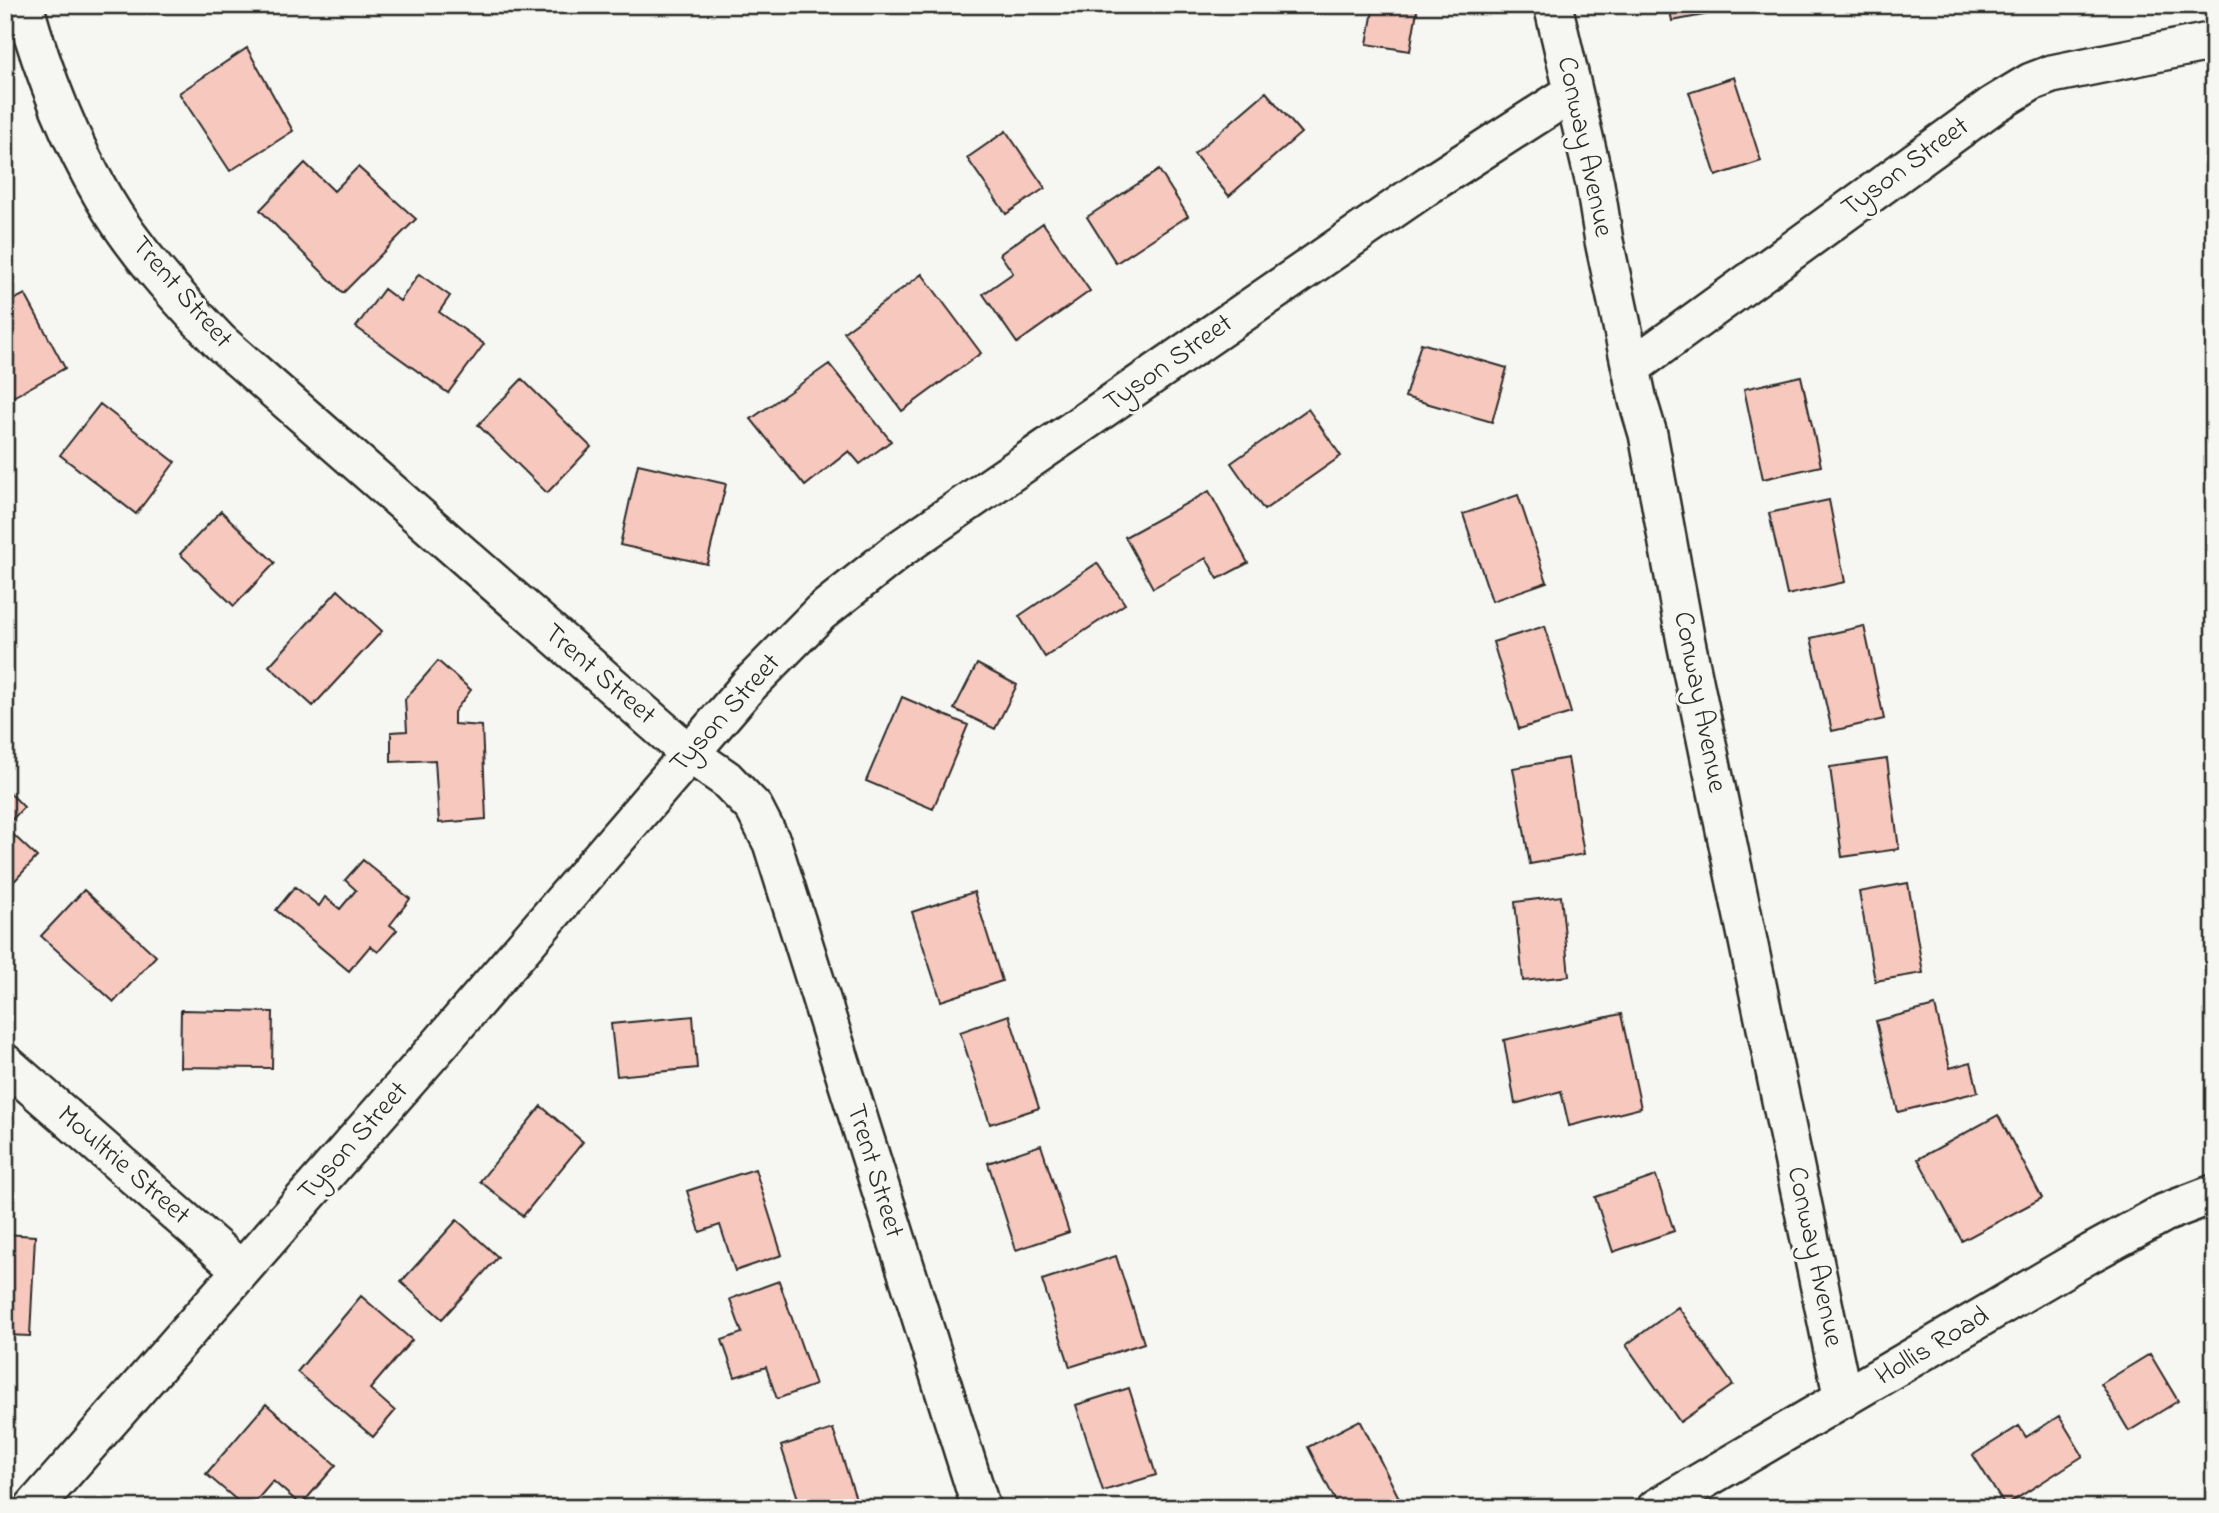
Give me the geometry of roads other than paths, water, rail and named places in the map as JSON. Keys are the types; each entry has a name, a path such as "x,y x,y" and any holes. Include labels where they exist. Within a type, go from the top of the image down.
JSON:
{"street":[{"name":"Trent Street","path":"24,5 35,45 65,124 103,198 187,307 220,342 690,754 726,779 754,808 772,843 981,1508"},
{"name":"Conway Avenue","path":"1553,5 1595,184 1604,241 1648,434 1686,642 1843,1399"},
{"name":"Tyson Street","path":"1632,367 1993,105 2031,82 2052,74 2214,41"},
{"name":"Tyson Street","path":"33,1508 439,1045 748,686 820,613 900,549 1430,184 1573,92"},
{"name":"Moultrie Street","path":"5,1063 240,1269"},
{"name":"Hollis Road","path":"1656,1508 2091,1253 2164,1213 2214,1194"}]}
